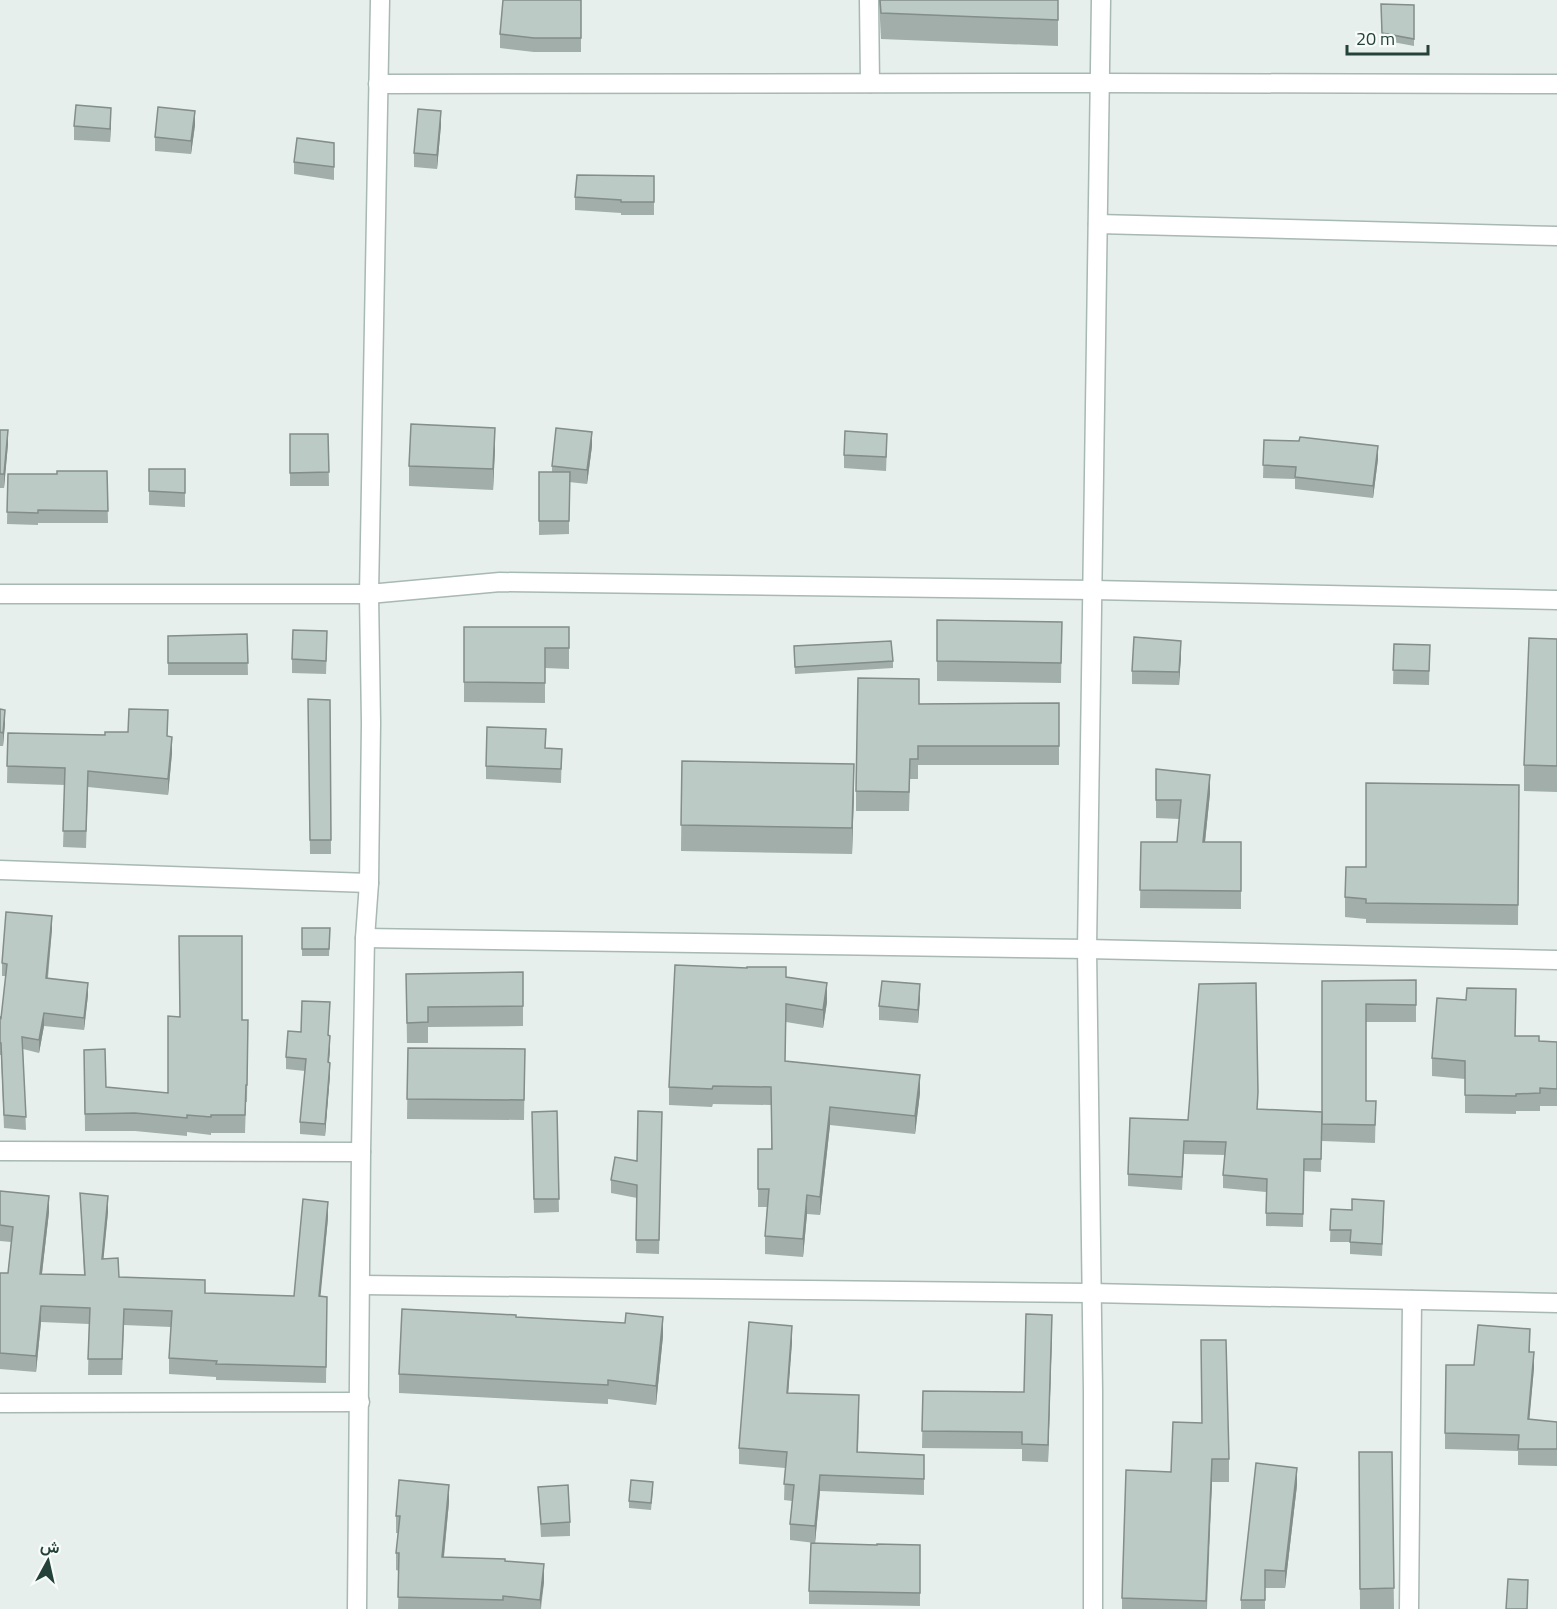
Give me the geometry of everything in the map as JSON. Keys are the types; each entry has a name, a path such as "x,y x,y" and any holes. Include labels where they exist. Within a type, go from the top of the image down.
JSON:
{"street":[{"path":"357,1609 361,1152 372,723 369,594 380,0"},
{"path":"869,0 870,83"},
{"path":"1093,1609 1087,949 1101,0"},
{"path":"378,84 1557,84"},
{"path":"1098,225 1557,236"},
{"path":"0,594 369,594 500,582 1093,590 1557,600"},
{"path":"0,870 369,883"},
{"path":"366,938 1087,949 1557,960"},
{"path":"0,1151 361,1152"},
{"path":"361,1285 1091,1293 1557,1303"},
{"path":"1409,1609 1412,1300"},
{"path":"0,1402 360,1402"}],"building":[{"path":"503,0 581,0 581,38 534,38 500,34"},
{"path":"880,0 1058,0 1058,20 881,13"},
{"path":"1381,4 1414,5 1414,39 1382,33"},
{"path":"76,105 111,108 110,129 74,126"},
{"path":"158,107 195,111 191,141 155,137"},
{"path":"418,109 441,111 437,155 414,153"},
{"path":"297,138 334,143 334,167 294,162"},
{"path":"577,175 654,176 654,202 621,202 621,200 575,197"},
{"path":"411,424 495,428 493,469 409,466"},
{"path":"556,428 592,432 587,470 552,466"},
{"path":"0,430 8,430 4,474 0,474"},
{"path":"845,431 887,434 886,457 844,455"},
{"path":"290,434 328,434 329,472 290,473"},
{"path":"1300,437 1378,446 1373,486 1295,477 1296,467 1263,465 1264,440 1299,441"},
{"path":"149,469 185,469 185,493 149,491"},
{"path":"57,471 107,471 108,511 7,512 8,474 57,474"},
{"path":"539,472 570,472 569,521 539,521"},
{"path":"937,620 1062,622 1061,663 937,661"},
{"path":"464,627 569,627 569,648 545,648 545,683 464,682"},
{"path":"293,630 327,631 326,661 292,659"},
{"path":"247,634 248,663 168,663 168,636"},
{"path":"1134,637 1181,641 1179,672 1132,671"},
{"path":"1529,638 1557,639 1557,766 1524,765"},
{"path":"891,641 893,661 795,667 794,646"},
{"path":"1394,644 1430,645 1429,671 1393,670"},
{"path":"858,678 919,679 919,704 1059,703 1059,746 918,746 918,759 910,759 909,792 856,791"},
{"path":"308,699 330,700 331,840 310,840"},
{"path":"0,709 5,710 3,733 0,732"},
{"path":"129,709 168,710 167,736 172,737 168,779 88,771 86,831 63,831 65,768 7,766 8,733 105,735 105,732 128,732"},
{"path":"487,727 546,729 545,748 562,749 561,769 486,766"},
{"path":"682,761 854,764 852,828 681,825"},
{"path":"1156,769 1210,775 1203,842 1241,842 1241,891 1140,890 1141,842 1177,842 1181,800 1156,800"},
{"path":"1366,783 1519,785 1518,905 1366,903 1366,899 1345,897 1346,867 1366,867"},
{"path":"6,912 52,916 46,978 88,983 84,1018 44,1013 39,1040 22,1037 26,1117 4,1115 0,1017 7,964 2,963"},
{"path":"302,928 330,928 329,949 302,949"},
{"path":"179,936 242,936 242,1020 248,1020 245,1115 211,1115 211,1117 187,1115 187,1118 135,1113 85,1114 84,1050 105,1049 106,1087 168,1093 168,1016 180,1017"},
{"path":"675,965 786,967 786,977 827,983 823,1010 786,1004 785,1061 920,1075 915,1116 830,1107 820,1197 807,1195 803,1239 765,1236 769,1189 758,1189 758,1149 772,1149 771,1087 713,1086 712,1089 669,1087"},
{"path":"523,972 523,1006 428,1007 428,1022 407,1023 406,974"},
{"path":"1416,980 1416,1005 1366,1004 1366,1101 1376,1101 1375,1125 1322,1124 1322,981"},
{"path":"882,981 920,984 918,1010 879,1006"},
{"path":"1256,983 1257,1109 1322,1112 1321,1159 1304,1159 1303,1214 1266,1213 1267,1179 1223,1175 1226,1142 1184,1141 1182,1177 1128,1174 1130,1118 1188,1120 1199,984"},
{"path":"1467,988 1516,989 1515,1036 1539,1036 1539,1041 1557,1042 1557,1089 1540,1088 1540,1093 1516,1094 1516,1096 1465,1095 1465,1061 1432,1058 1437,998 1466,1000"},
{"path":"302,1001 330,1002 328,1062 330,1063 325,1124 300,1122 306,1059 286,1057 288,1031 301,1032"},
{"path":"408,1048 525,1049 524,1100 407,1099"},
{"path":"557,1111 559,1199 534,1199 532,1112"},
{"path":"638,1111 662,1112 659,1240 636,1240 637,1185 611,1180 615,1157 637,1161"},
{"path":"0,1191 49,1196 40,1274 85,1275 80,1193 108,1196 102,1259 118,1258 119,1277 205,1280 205,1293 294,1296 303,1199 328,1202 319,1296 327,1297 326,1367 216,1364 217,1361 169,1358 172,1311 124,1309 122,1359 88,1359 90,1308 41,1306 36,1356 0,1353 0,1273 8,1273 13,1227 0,1225"},
{"path":"1352,1199 1384,1201 1382,1244 1350,1242 1351,1230 1330,1230 1331,1209 1352,1210"},
{"path":"402,1309 625,1323 626,1313 663,1317 656,1386 608,1380 608,1385 399,1374"},
{"path":"1026,1314 1052,1315 1048,1445 1022,1444 1022,1432 922,1431 923,1391 1024,1392"},
{"path":"749,1322 792,1326 787,1393 859,1395 857,1452 924,1455 924,1479 820,1475 815,1526 790,1524 794,1485 784,1484 787,1452 739,1448"},
{"path":"1478,1325 1530,1329 1529,1352 1534,1352 1528,1419 1557,1422 1557,1449 1518,1449 1519,1435 1445,1433 1446,1365 1474,1365"},
{"path":"1201,1340 1226,1340 1229,1459 1212,1459 1206,1601 1122,1598 1126,1470 1171,1472 1173,1422 1202,1423"},
{"path":"1359,1452 1392,1452 1394,1588 1360,1589"},
{"path":"1256,1463 1297,1468 1285,1571 1265,1570 1265,1600 1241,1600"},
{"path":"399,1480 449,1485 442,1557 505,1559 505,1561 544,1564 540,1600 503,1596 503,1600 398,1597 399,1553 396,1553 400,1516 396,1516"},
{"path":"631,1480 653,1482 651,1503 629,1501"},
{"path":"568,1485 570,1522 541,1524 538,1487"},
{"path":"811,1543 920,1545 920,1593 809,1591"},
{"path":"1508,1579 1528,1580 1527,1609 1506,1609"}]}
